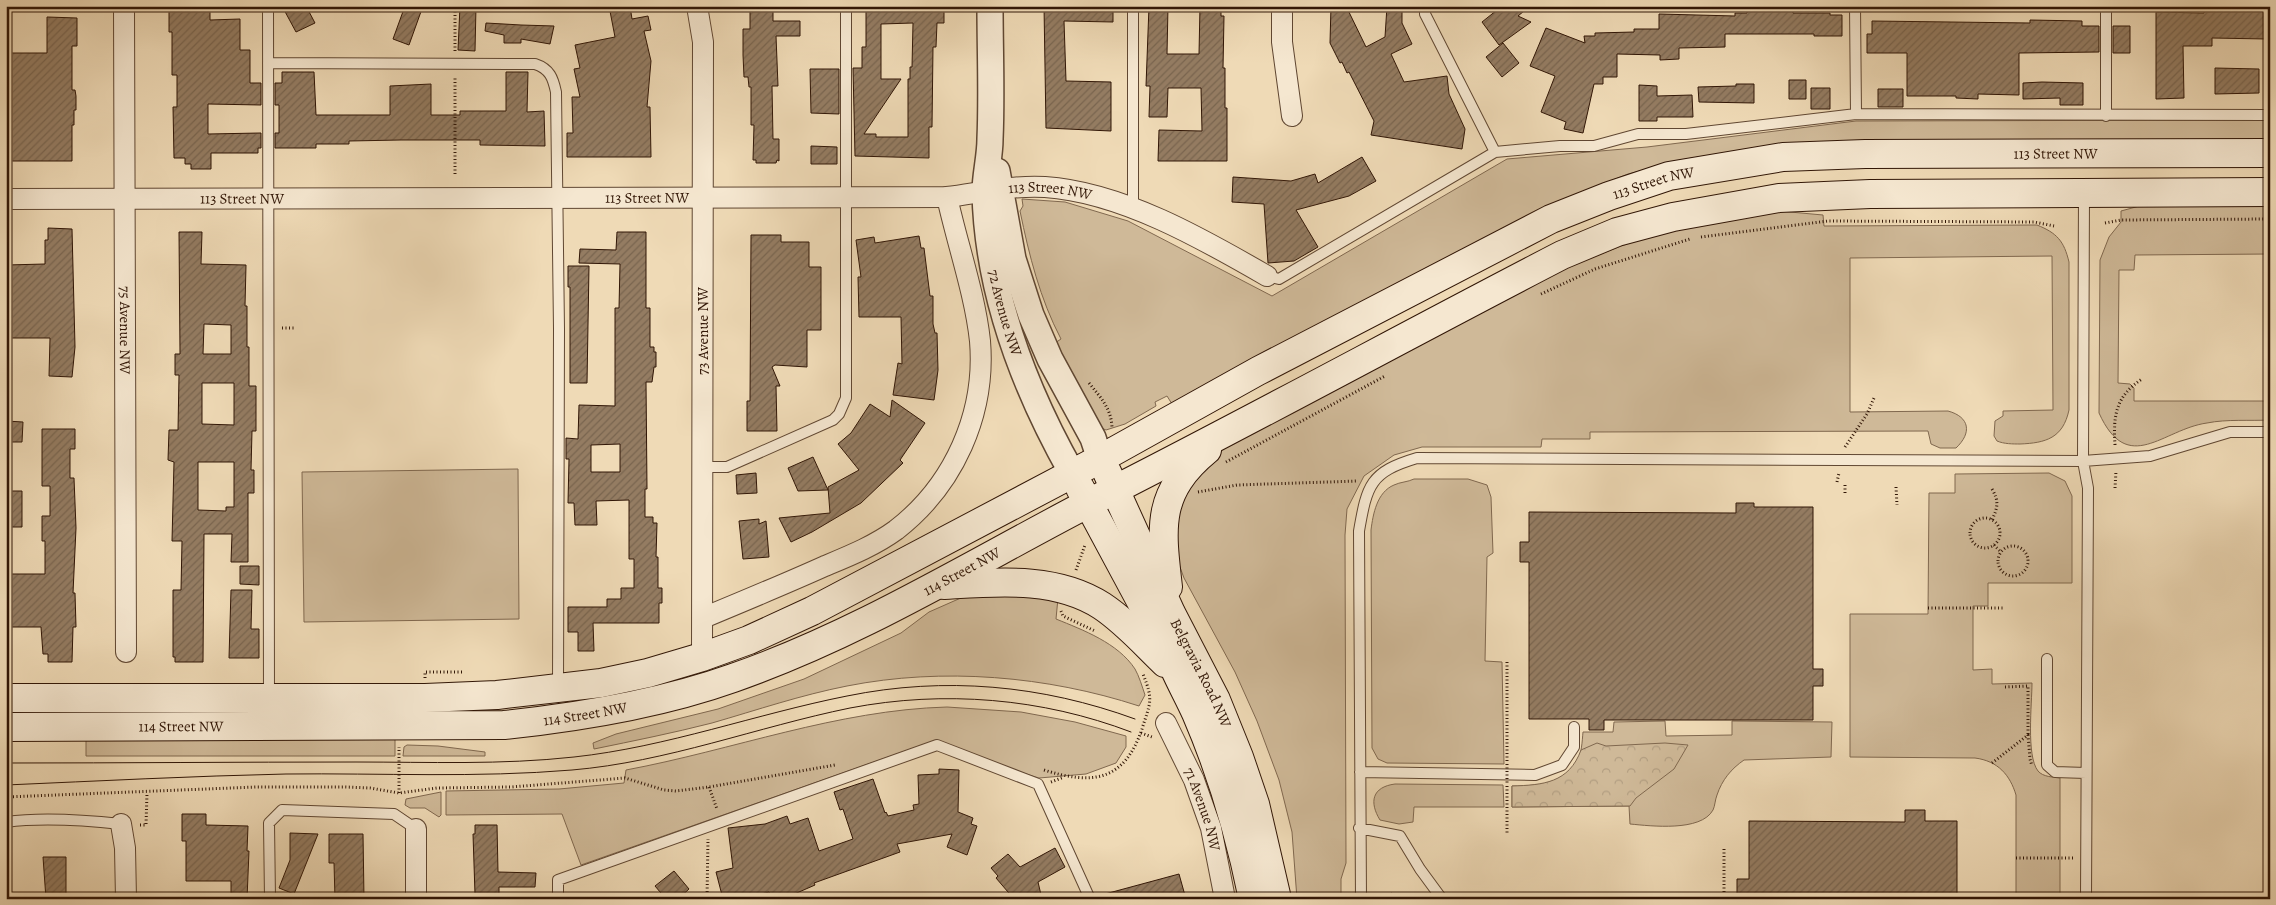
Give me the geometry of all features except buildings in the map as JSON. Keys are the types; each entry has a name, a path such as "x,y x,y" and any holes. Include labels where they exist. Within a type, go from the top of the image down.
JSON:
{"main road":[{"name":"113 Street NW","path":"1100,459 1258,371 1551,219 1609,196 1669,176 1783,157 1865,154 2270,153"},
{"path":"1126,484 1562,255 1617,232 1673,217 1779,198 1870,194 2270,192"},
{"path":"1171,613 1163,531 1166,504 1175,484 1192,463 1238,425"},
{"name":"114 Street NW","path":"6,698 425,698 558,690 639,675 702,657 749,640 812,611 1100,459"},
{"name":"Belgravia Road NW","path":"1100,459 1126,484 1171,613 1216,700 1239,757 1255,804 1277,899"},
{"name":"Belgravia Road NW","path":"1072,473 1166,648 1175,673 1196,712 1228,798 1253,899"},
{"name":"114 Street NW","path":"6,727 425,727 504,725 575,716 647,703 732,679 831,639 936,586 1126,484"},
{"path":"936,586 1028,582 1068,591 1101,606 1126,625 1175,673"}],"street":[{"name":"75 Avenue NW","path":"124,6 126,652"},
{"name":"73 Avenue NW","path":"697,6 703,42 702,657"},
{"name":"72 Avenue NW","path":"990,6 990,141 993,190 993,269 1010,332 1029,388 1072,473"},
{"path":"1282,6 1282,42 1292,116"},
{"name":"113 Street NW","path":"6,199 947,196 1022,186 1047,187 1082,192 1133,208 1211,243 1267,276"},
{"name":"72 Avenue NW","path":"993,190 1031,315 1050,359 1093,438 1100,459"},
{"name":"72 Avenue NW","path":"703,618 785,584 876,542 925,503 948,473 970,427 979,384 980,363 977,319 947,196"},
{"path":"1010,332 1030,348 1081,444 1100,459"},
{"name":"71 Avenue NW","path":"1166,723 1194,780 1205,812 1218,859 1225,899"},
{"path":"122,824 125,848 126,899"},
{"path":"416,829 416,899"}],"lane":[{"path":"268,6 268,699"},
{"path":"703,467 727,467 833,420 844,407 846,398 846,6"},
{"path":"1133,6 1133,208"},
{"path":"1425,6 1425,14 1495,152"},
{"path":"1854,6 1856,114"},
{"path":"2106,6 2106,116"},
{"path":"268,63 536,64 544,67 551,74 556,92 559,329 558,690"},
{"path":"1267,276 1280,279 1495,152 1560,146 1594,146 1638,134 1686,134 1856,114 2270,115"},
{"path":"2084,193 2083,461 2088,488 2086,899"},
{"path":"1361,899 1359,828 1359,531 1365,496 1378,476 1398,463 1417,458 2083,461 2150,456 2230,432 2270,432"},
{"path":"2047,659 2047,764 2055,772 2086,773"},
{"path":"1360,772 1535,776 1562,766 1574,747 1574,727"},
{"path":"558,899 558,880 937,745 1038,784 1090,899"},
{"path":"270,899 269,823 282,810 394,814 416,829"},
{"path":"6,822 19,820 84,821 122,824"},
{"path":"1359,828 1400,836 1420,869 1442,899"}],"path":[{"path":"455,6 455,174"},
{"path":"2105,223 2121,220 2270,219"},
{"path":"1700,237 1828,220 2034,222 2054,226"},
{"path":"1538,295 1596,269 1690,238"},
{"path":"1218,466 1394,371"},
{"path":"2115,488 2114,433 2116,409 2127,390 2142,379"},
{"path":"1836,482 1845,447 1867,414 1874,398"},
{"path":"1198,486 1192,494 1236,486 1362,481"},
{"path":"1845,484 1845,493"},
{"path":"1896,488 1896,505"},
{"path":"1992,489 1997,498 1998,507 1992,520"},
{"path":"1987,518 1992,520 2000,530 2000,536 1994,545 1986,548 1980,547 1972,540 1971,529 1977,521 1987,518"},
{"path":"1075,571 1085,543"},
{"path":"1994,545 2001,552"},
{"path":"2009,547 2020,548 2027,558 2024,570 2013,576 2003,572 1998,562 2001,552 2009,547"},
{"path":"1928,608 2003,608"},
{"path":"1071,620 1097,632"},
{"path":"1508,661 1508,833"},
{"path":"1038,768 1065,776 1086,779 1103,776 1120,766 1133,750 1151,700 1150,692 1140,667"},
{"path":"2006,687 2028,686 2028,735"},
{"path":"399,742 399,793"},
{"path":"6,797 256,787 370,788 399,793 438,788 511,787 625,778 669,791 709,787 844,763"},
{"path":"709,787 721,822"},
{"path":"122,824 146,825 147,792"},
{"path":"707,899 709,826"},
{"path":"1724,848 1724,899"},
{"path":"2016,858 2086,858"}],"green space":[{"path":"2270,120 2270,141 1751,149 1686,159 1628,174 1577,194 1498,231 1172,404 1167,396 1155,402 1156,406 1125,424 1106,430 1099,427 1052,345 1061,339 1047,308 1036,276 1020,211 1023,206 1022,199 1065,202 1128,221 1272,296 1507,159 1647,147 1856,121"},
{"path":"2143,205 2270,205 2270,254 2135,255 2134,270 2119,270 2118,383 2130,384 2134,388 2134,401 2270,401 2270,420 2207,423 2191,427 2147,444 2134,446 2122,442 2110,432 2099,413 2100,260 2109,237 2121,222 2121,211"},
{"path":"1779,211 1823,215 1824,226 2037,225 2050,231 2062,243 2069,262 2069,410 2058,433 2038,442 2014,444 1997,441 1994,436 1995,421 2003,416 2003,411 2053,410 2052,256 1850,258 1850,412 1948,411 1961,417 1966,426 1965,437 1956,448 1940,448 1931,444 1928,431 1590,432 1590,439 1542,439 1541,447 1422,447 1394,455 1364,476 1347,509 1345,535 1346,863 1341,879 1341,899 1297,899 1292,832 1279,780 1257,721 1235,672 1184,578 1177,559 1174,515 1209,455 1572,265 1642,238 1712,220"},
{"path":"518,469 519,619 304,622 302,472"},
{"path":"2049,473 2065,481 2072,496 2072,583 1988,583 1988,606 1973,606 1973,670 1992,669 1992,684 2032,683 2031,742 2034,764 2038,771 2043,774 2060,778 2060,899 2016,899 2016,795 2010,781 2002,770 1990,762 1975,758 1850,757 1850,614 1928,614 1929,493 1955,493 1955,474"},
{"path":"1414,479 1468,479 1487,485 1491,497 1493,553 1487,557 1485,661 1502,662 1504,764 1387,763 1378,759 1372,748 1371,530 1377,504 1388,488"},
{"path":"1007,590 1058,598 1056,619 1099,638 1119,652 1135,669 1145,695 1139,706 1104,696 1031,681 957,676 920,677 883,680 847,686 796,698 668,734 594,749 593,743 616,734 718,709 804,679 901,633 929,612 963,597"},
{"path":"947,707 1021,712 1075,722 1126,736 1126,747 1116,763 1086,774 1039,778 928,743 581,865 562,814 446,815 446,791 559,789 624,783 626,770 666,762 785,732 865,715"},
{"path":"1665,721 1666,736 1732,735 1732,721 1832,722 1831,757 1744,760 1724,780 1713,810 1707,817 1687,825 1630,824 1629,806 1512,807 1512,786 1547,783 1556,780 1570,770 1579,756 1583,732 1613,732 1614,722"},
{"path":"395,738 395,756 86,756 86,739"},
{"path":"1597,743 1606,746 1665,743 1688,745 1674,769 1636,798 1630,806 1512,807 1512,786 1544,783 1562,776 1576,761 1581,750"},
{"path":"407,745 438,746 485,752 485,756 403,756 404,747"},
{"path":"1395,784 1503,785 1504,807 1414,807 1413,822 1399,824 1380,820 1374,807 1375,796 1381,788"},
{"path":"441,792 441,815 439,817 425,808 410,808 405,805 406,799"}],"tram line":[{"path":"6,763 465,762 547,760 643,746 813,703 884,690 920,686 993,687 1029,692 1065,698 1135,719"},
{"path":"6,785 286,774 465,775 572,770 642,760 850,708 885,702 921,699 992,700 1028,705 1063,711 1131,732"},
{"path":"1392,893 1398,899"}]}
